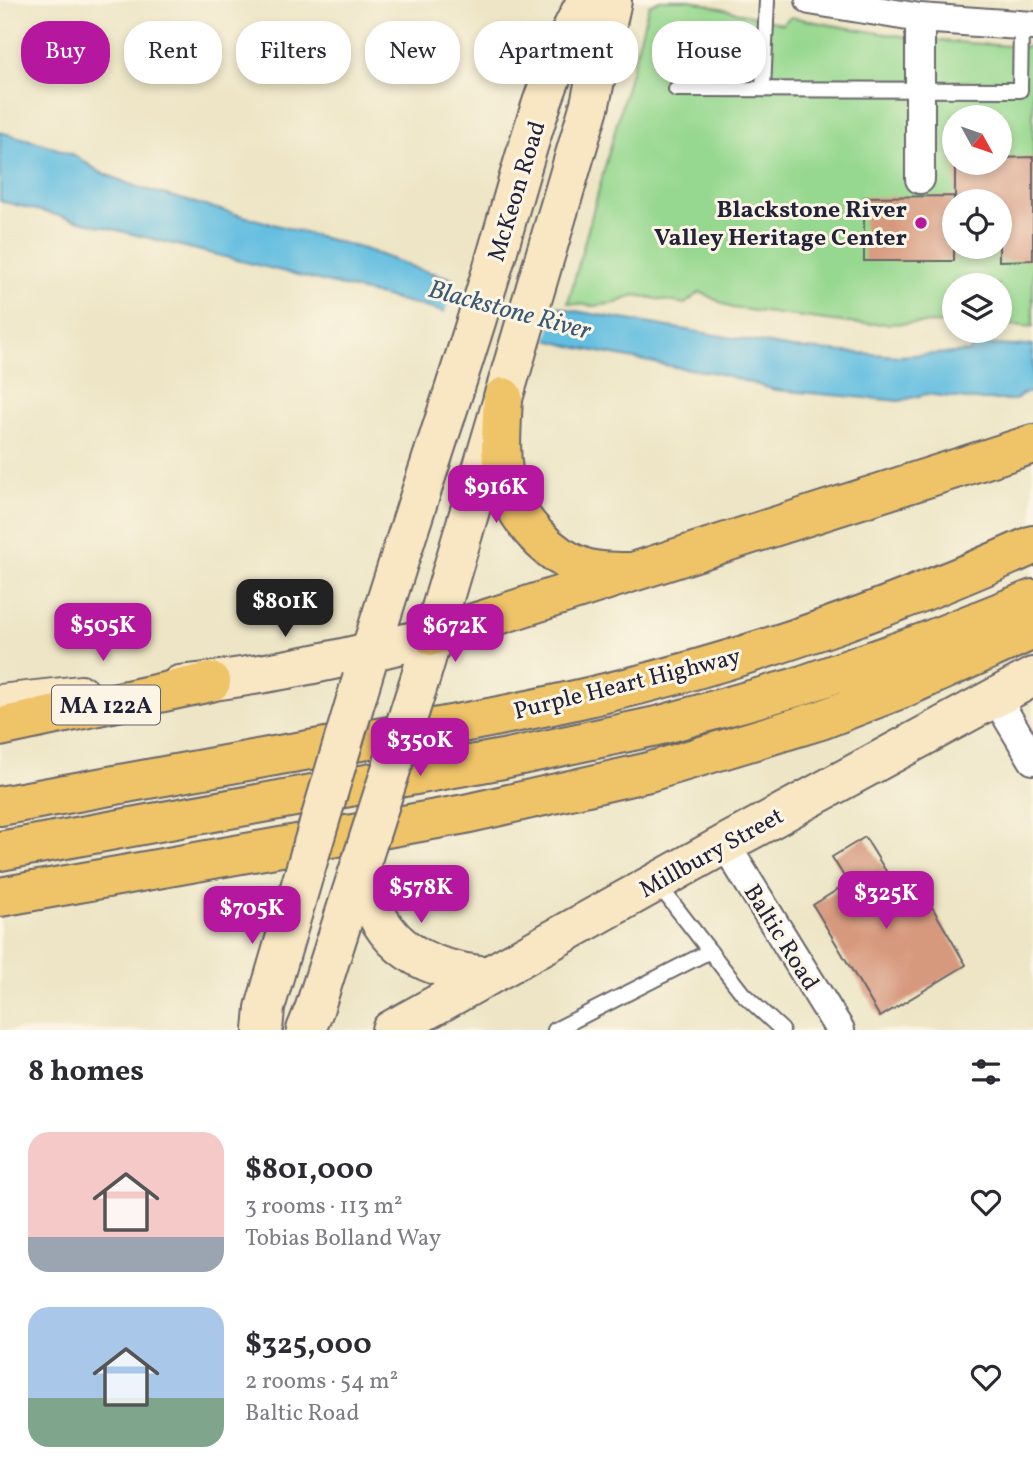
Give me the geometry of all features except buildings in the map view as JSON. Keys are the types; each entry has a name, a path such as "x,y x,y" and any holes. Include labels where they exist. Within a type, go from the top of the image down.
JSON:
{"highway":[{"path":"503,397 502,450 505,482 518,513 537,536 559,555 584,568 637,573"},
{"path":"433,636 637,573 1033,444"},
{"name":"Purple Heart Highway","path":"0,806 450,726 598,695 770,647 857,618 936,588 1033,545"},
{"name":"Purple Heart Highway","path":"0,851 503,759 661,725 821,679 925,642 1033,599"},
{"path":"0,897 465,814 649,772 821,720 906,687 1033,630"},
{"name":"MA 122A","path":"0,727 211,682"}],"main road":[{"name":"McKeon Road","path":"263,1030 265,1008 366,666 546,93 570,31 587,0"},
{"name":"McKeon Road","path":"306,1030 433,636 590,104 612,0"},
{"name":"MA 122A","path":"211,682 366,666 433,636"},
{"name":"Millbury Street","path":"391,1030 1033,677"},
{"path":"0,704 211,682"},
{"path":"361,863 364,886 370,903 389,936 404,950 436,967 462,974 488,976"}],"street":[{"path":"810,0 920,18 1027,26"},
{"path":"920,18 920,179"},
{"path":"996,698 1033,760"},
{"name":"Baltic Road","path":"725,844 840,1030"}],"lane":[{"path":"763,89 767,0"},
{"path":"676,89 1020,90 1027,26"},
{"path":"656,882 743,994 782,1030"},
{"path":"555,1030 710,951"}],"green space":[{"path":"660,0 690,0 782,24 791,17 912,37 1033,47 1033,327 1012,325 1012,273 942,273 942,323 858,324 732,308 700,292 685,304 635,295 616,303 594,306 568,303 628,84 638,84 638,45 649,5"}],"water":[{"name":"Blackstone River","path":"0,132 74,155 100,172 137,187 364,249 421,270 575,311 792,348 898,356 969,352 977,344 1033,345 1033,392 1022,394 1015,400 974,400 926,394 900,401 775,390 717,373 574,347 410,303 0,201"}],"pier":[{"path":"456,276 558,303 546,343 444,316"}],"place":[{"name":"Blackstone River Valley Heritage Center","path":"921,223"}]}
